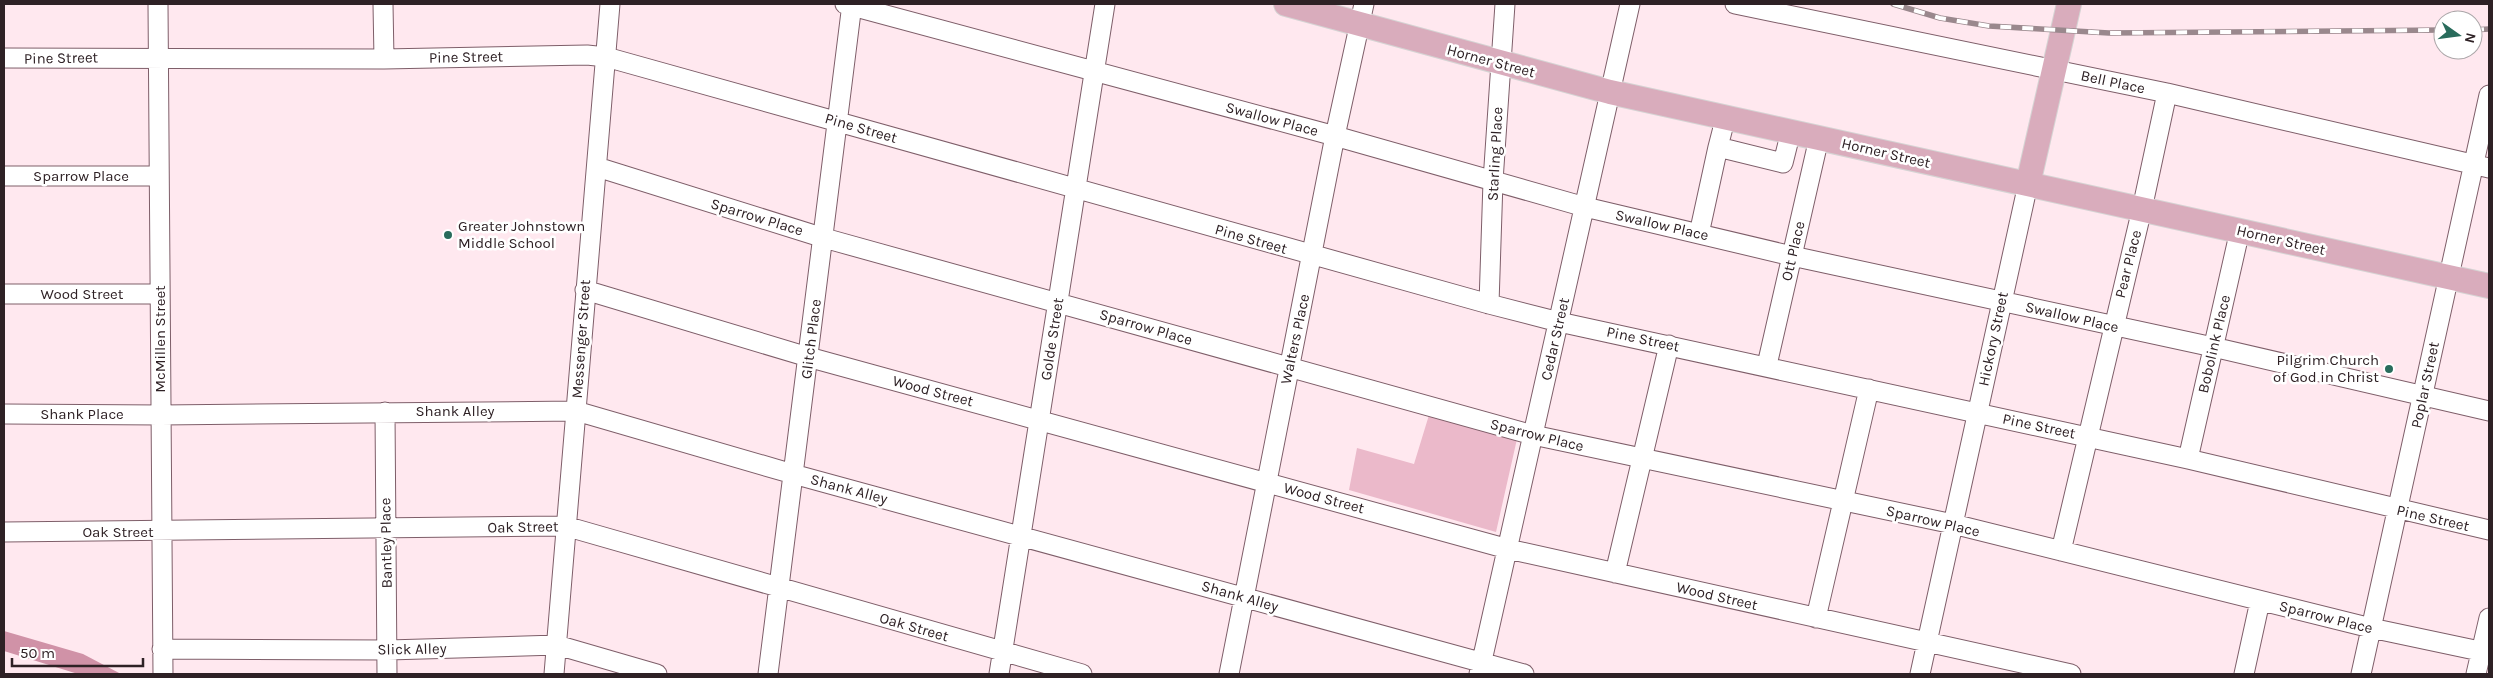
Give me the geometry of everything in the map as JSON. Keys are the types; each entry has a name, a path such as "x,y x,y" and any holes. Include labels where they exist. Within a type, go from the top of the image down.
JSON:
{"main road":[{"name":"Horner Street","path":"1286,4 1362,14 1501,64 1610,92 1726,116 2489,286"},
{"name":"Hickory Street","path":"2028,184 2069,4"}],"street":[{"name":"McMillen Street","path":"158,4 163,674"},
{"path":"384,4 384,58"},
{"name":"Messenger Street","path":"554,674 558,645 565,526 610,4"},
{"name":"Swallow Place","path":"849,4 1335,136 1584,207 1792,256 2213,348 2489,411"},
{"name":"Glitch Place","path":"768,674 824,238 838,122 849,4"},
{"name":"Golde Street","path":"999,674 1105,4"},
{"name":"Starling Place","path":"1489,304 1493,181 1505,4"},
{"name":"Cedar Street","path":"1480,669 1630,4"},
{"name":"Bell Place","path":"1735,4 2166,93 2481,167"},
{"name":"Walters Place","path":"1229,674 1335,136 1362,14"},
{"name":"Pine Street","path":"4,58 384,58 587,55 606,57 1312,256 1559,322 1767,365 2188,459 2489,530"},
{"name":"Pear Place","path":"2061,551 2112,327 2142,209 2166,93"},
{"name":"Poplar Street","path":"2361,674 2448,278 2481,167 2489,95"},
{"path":"1699,234 1726,116"},
{"path":"1718,147 1783,163 1791,131"},
{"name":"Ott Place","path":"1767,365 1819,138"},
{"name":"Sparrow Place","path":"597,167 824,238 1533,436 1953,524 2371,628 2485,652"},
{"name":"Sparrow Place","path":"4,176 159,176"},
{"name":"Hickory Street","path":"1920,674 2028,184"},
{"name":"Bobolink Place","path":"2188,459 2240,230"},
{"name":"Wood Street","path":"585,290 808,357 1508,549 2071,674"},
{"name":"Wood Street","path":"4,294 160,294"},
{"path":"1615,573 1669,345"},
{"path":"1816,618 1869,389"},
{"name":"Shank Alley","path":"161,415 576,411 793,474 1245,597 1480,669 1524,674"},
{"name":"Bantley Place","path":"385,412 387,674"},
{"name":"Shank Place","path":"4,414 161,415"},
{"name":"Oak Street","path":"4,532 386,530 565,526 1082,674"},
{"path":"2244,674 2260,601"},
{"path":"2476,674 2485,652 2489,618"},
{"name":"Slick Alley","path":"162,649 388,650 558,645 657,674"}],"shaded area":[{"path":"1429,415 1517,439 1496,532 1349,490 1357,448 1414,464"},
{"path":"4,631 83,654 121,674 78,674 4,651"}],"railway":[{"path":"1893,4 1940,18 1989,26 2109,33 2433,30"},
{"path":"2483,29 2489,29"}],"place":[{"name":"Greater Johnstown Middle School","path":"448,235"},
{"name":"Pilgrim Church of God in Christ","path":"2389,369"}]}
